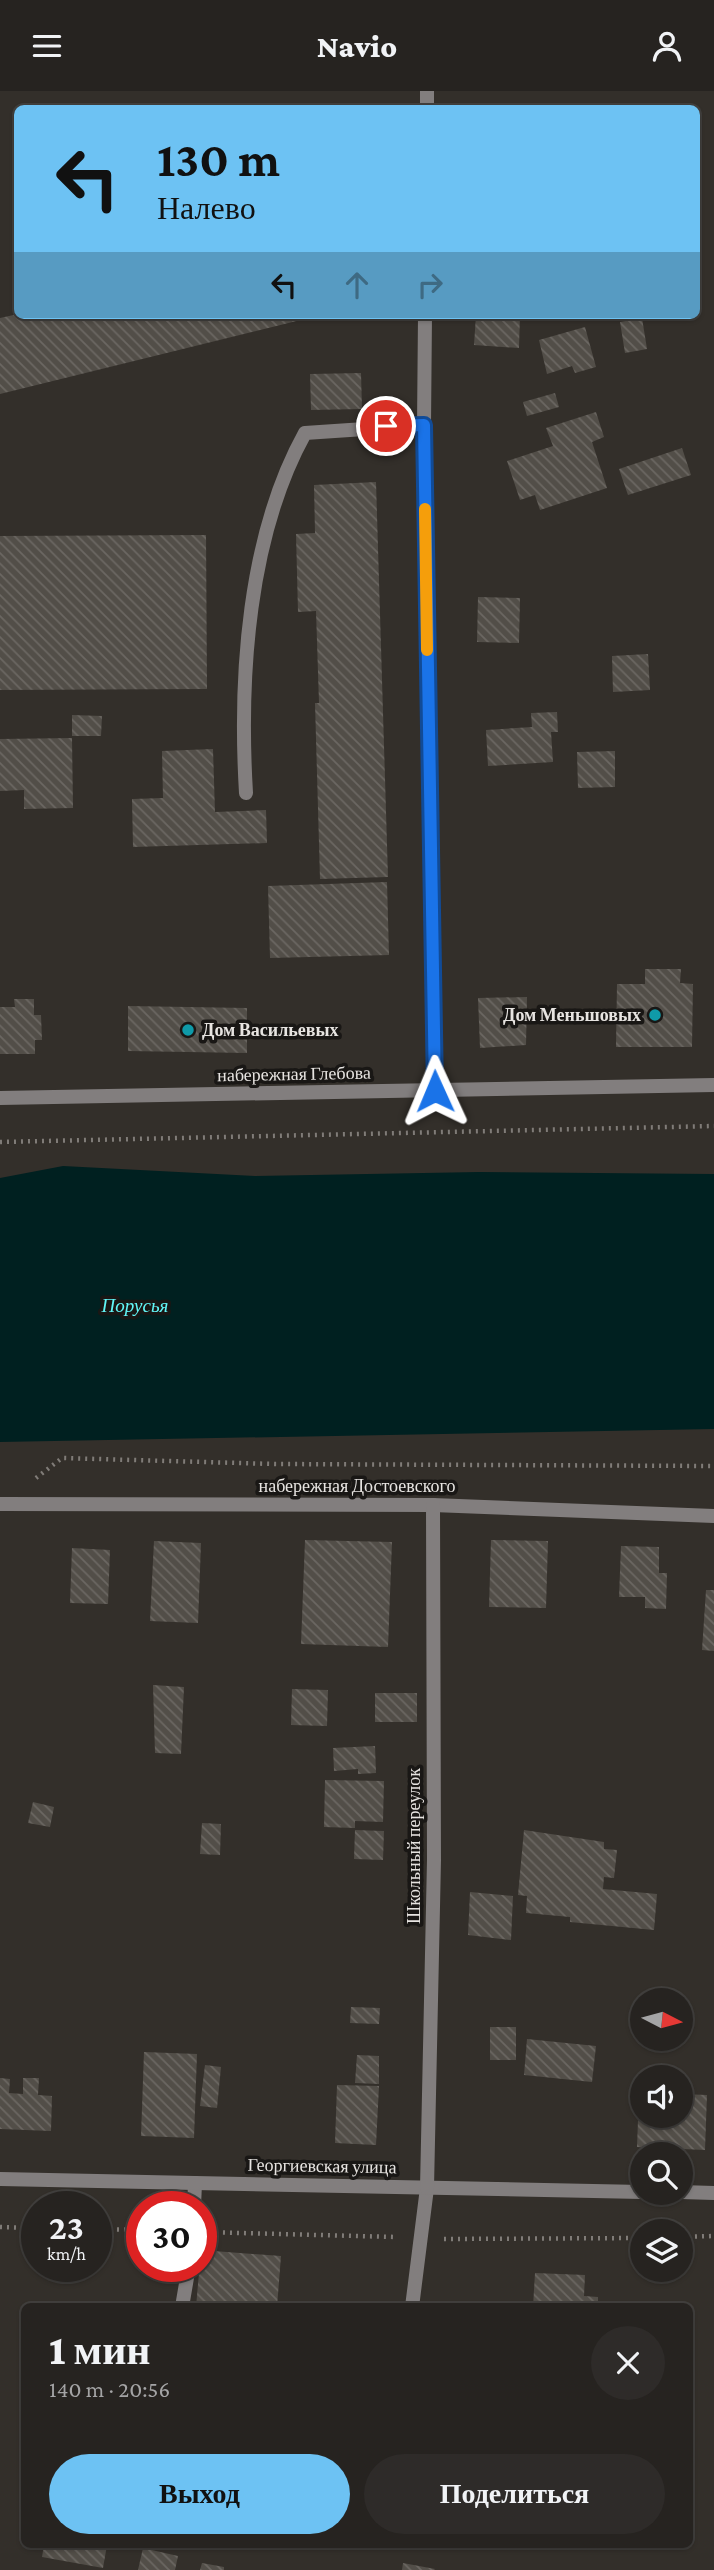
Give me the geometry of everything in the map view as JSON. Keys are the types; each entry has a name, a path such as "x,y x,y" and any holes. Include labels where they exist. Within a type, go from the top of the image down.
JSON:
{"street":[{"path":"425,319 424,425 435,1091"},
{"path":"246,793 243,734 248,632 269,517 286,467 305,433 424,425"},
{"name":"набережная Глебова","path":"0,1098 714,1085"},
{"name":"набережная Достоевского","path":"0,1504 433,1505 714,1516"},
{"name":"Школьный переулок","path":"413,2303 427,2188 434,1860 433,1505"},
{"name":"Георгиевская улица","path":"0,2179 630,2192"},
{"path":"195,2183 195,2191"},
{"path":"693,2192 714,2193"},
{"path":"183,2303 186,2282"}],"path":[{"path":"0,1142 714,1126"},
{"path":"25,1478 37,1478 62,1458 288,1464 714,1466"},
{"path":"0,2227 21,2228"},
{"path":"693,2237 714,2236"}],"water":[{"name":"Порусья","path":"63,1166 255,1176 479,1172 714,1174 714,1429 0,1442 0,1178"}],"building":[{"path":"14,315 14,319 305,319 0,394 0,318"},
{"path":"476,319 520,319 519,348 474,345"},
{"path":"642,319 647,349 625,353 620,322"},
{"path":"585,327 596,367 575,373 572,366 547,374 539,340"},
{"path":"361,373 362,409 311,410 310,374"},
{"path":"555,393 559,407 527,416 523,402"},
{"path":"596,412 604,437 592,442 607,488 540,510 535,495 520,500 507,461 553,446 546,428"},
{"path":"682,448 691,475 628,495 619,469"},
{"path":"376,482 388,877 320,879 315,703 319,703 316,611 298,612 296,534 315,533 314,485"},
{"path":"206,535 207,689 0,690 0,536"},
{"path":"478,597 520,598 519,643 477,642"},
{"path":"648,654 650,690 613,692 612,656"},
{"path":"557,712 558,732 551,732 553,762 488,766 486,730 532,727 531,713"},
{"path":"72,715 102,716 101,736 72,736"},
{"path":"72,738 73,808 24,809 24,790 0,791 0,739"},
{"path":"213,749 215,812 266,810 267,843 133,847 132,799 163,798 162,751"},
{"path":"615,751 615,787 578,788 577,752"},
{"path":"387,882 389,955 270,958 268,886"},
{"name":"Дом Меньшовых","path":"645,969 681,969 680,983 693,984 692,1047 616,1047 617,984 645,984"},
{"path":"527,997 526,1045 480,1048 478,998"},
{"path":"14,999 34,999 34,1015 41,1015 42,1040 35,1040 35,1054 0,1054 0,1007 15,1007"},
{"name":"Дом Васильевых","path":"128,1006 247,1008 247,1053 128,1051"},
{"path":"305,1540 392,1542 388,1647 301,1644"},
{"path":"491,1540 548,1541 546,1608 489,1607"},
{"path":"154,1541 201,1543 198,1623 150,1621"},
{"path":"621,1546 659,1547 659,1573 667,1573 666,1609 645,1608 645,1597 619,1597"},
{"path":"72,1548 110,1550 108,1604 70,1603"},
{"path":"706,1590 714,1590 714,1651 702,1650"},
{"path":"153,1685 184,1687 181,1754 155,1753"},
{"path":"292,1689 328,1690 327,1726 291,1725"},
{"path":"375,1693 417,1693 417,1722 375,1722"},
{"path":"375,1746 376,1773 358,1774 358,1769 334,1771 333,1748"},
{"path":"325,1780 384,1781 383,1822 355,1821 355,1828 324,1827"},
{"path":"33,1802 54,1807 50,1827 28,1823"},
{"path":"202,1823 221,1824 220,1855 200,1854"},
{"path":"355,1830 384,1831 383,1860 354,1859"},
{"path":"524,1830 604,1842 604,1849 617,1850 614,1878 604,1877 603,1889 657,1894 654,1930 570,1922 570,1917 526,1913 527,1896 518,1895"},
{"path":"470,1892 513,1896 511,1940 468,1935"},
{"path":"351,2007 380,2008 379,2024 350,2023"},
{"path":"490,2027 516,2027 516,2060 490,2060"},
{"path":"527,2039 596,2046 592,2082 524,2075"},
{"path":"144,2052 197,2054 194,2138 141,2136"},
{"path":"357,2055 379,2056 379,2084 355,2083"},
{"path":"205,2065 221,2067 217,2108 200,2106"},
{"path":"0,2078 10,2079 9,2093 23,2094 23,2078 39,2078 38,2095 52,2096 51,2131 0,2129"},
{"path":"337,2085 379,2086 376,2145 335,2143"},
{"path":"693,2094 707,2095 705,2150 693,2149 693,2142 637,2142 638,2128 693,2128"},
{"path":"217,2251 281,2256 277,2303 196,2303 198,2282 217,2282"},
{"path":"535,2273 585,2275 584,2296 598,2297 598,2303 533,2303"},
{"path":"44,2548 106,2548 103,2568 42,2557"},
{"path":"143,2548 178,2556 175,2570 138,2570"},
{"path":"202,2563 224,2567 224,2570 200,2570"},
{"path":"403,2563 435,2569 402,2570"}],"slow traffic":[{"path":"425,509 427,650"}],"place":[{"name":"Дом Меньшовых","path":"655,1015"},
{"name":"Дом Васильевых","path":"188,1030"}],"route":[{"path":"386,426 424,425 435,1091"}]}
